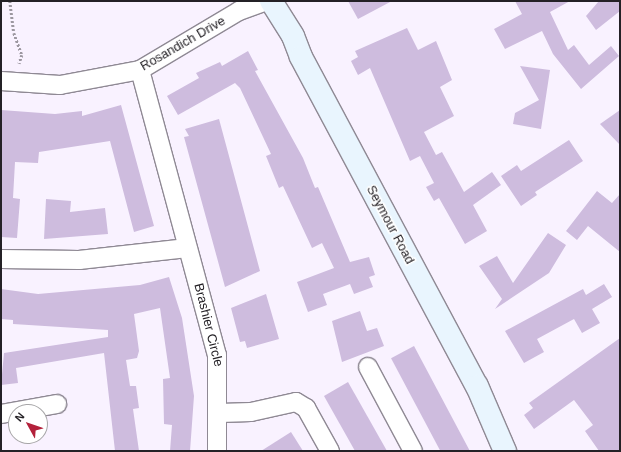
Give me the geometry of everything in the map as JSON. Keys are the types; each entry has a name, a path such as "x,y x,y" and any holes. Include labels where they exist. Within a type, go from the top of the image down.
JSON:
{"main road":[{"name":"Seymour Road","path":"271,1 293,36 301,57 477,386 505,451"}],"street":[{"name":"Rosandich Drive","path":"7,81 60,85 140,70 239,11 267,1"},
{"name":"Brashier Circle","path":"140,70 217,355 220,413 217,451"},
{"path":"1,260 79,260 187,248"},
{"path":"368,367 413,451"},
{"path":"220,413 251,412 296,402 306,408 330,451"},
{"path":"1,414 57,404"}],"path":[{"path":"7,81 22,55 14,33 10,1"}],"building":[{"path":"348,1 392,1 358,19"},
{"path":"515,1 570,1 550,12 568,50 574,45 589,65 611,46 619,56 581,89 553,54 542,31 505,49 494,29 522,14"},
{"path":"599,1 620,1 620,11 596,30 586,16"},
{"path":"407,28 418,50 436,41 452,80 440,87 454,116 424,132 436,155 442,152 464,192 492,172 501,185 473,205 487,231 465,244 439,198 434,201 426,187 434,183 420,156 410,161 370,68 358,75 351,61 358,57 355,51"},
{"path":"248,51 258,70 255,71 303,158 315,188 318,187 350,262 369,257 375,275 369,277 373,287 354,294 350,284 323,294 327,305 308,312 297,282 334,268 322,243 312,248 283,186 279,188 266,156 271,154 240,88 235,83 178,115 167,96 199,78 196,73 220,62 222,66"},
{"path":"520,66 550,70 541,129 513,124 515,113 539,100"},
{"path":"121,105 154,226 134,232 110,141 39,152 38,163 15,162 13,198 20,199 17,238 1,237 1,110 55,114 82,111 82,116"},
{"path":"620,110 620,145 600,124"},
{"path":"219,119 260,271 225,287 184,137 189,136 185,129"},
{"path":"569,140 583,161 535,192 537,195 521,206 501,176 517,165 521,171"},
{"path":"597,191 612,203 620,194 620,252 588,226 577,240 566,231"},
{"path":"46,199 71,201 70,212 105,208 108,234 44,239"},
{"path":"548,233 566,245 549,273 495,309 502,299 479,266 497,256 513,283"},
{"path":"169,277 182,318 194,396 190,451 170,451 172,425 164,424 163,379 170,378 160,308 134,314 139,351 137,358 126,360 130,386 136,386 139,408 133,409 139,451 115,451 104,353 16,368 18,383 1,385 4,353 108,337 108,330 13,324 13,320 1,319 1,289 38,294 140,285"},
{"path":"604,284 612,297 592,309 600,323 582,333 574,319 537,339 544,352 524,363 505,331 583,289 586,295"},
{"path":"266,294 279,339 247,348 245,341 240,342 231,308"},
{"path":"360,311 367,331 377,328 384,346 342,362 332,321"},
{"path":"620,338 620,451 599,451 585,431 593,425 574,400 534,429 524,415 533,408 529,403"},
{"path":"414,346 470,451 440,451 391,358"},
{"path":"348,382 387,451 355,451 324,396"},
{"path":"291,432 303,451 261,451"}]}
